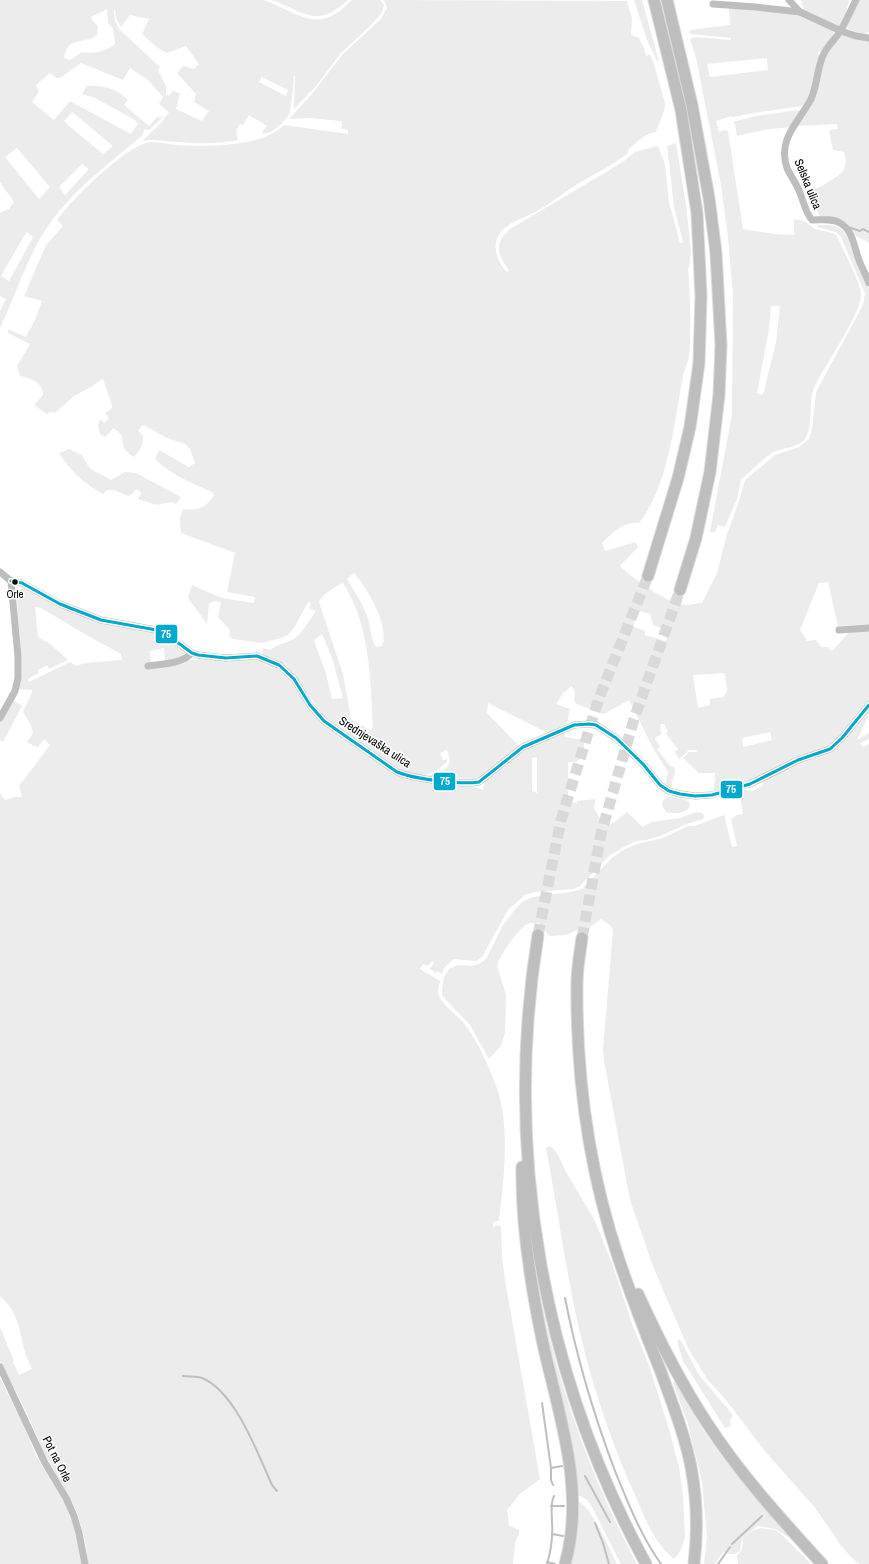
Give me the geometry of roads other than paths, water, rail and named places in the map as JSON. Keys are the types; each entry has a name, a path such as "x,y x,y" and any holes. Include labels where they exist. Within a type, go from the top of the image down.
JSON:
{"highway":[{"path":"648,576 678,478 690,426 699,363 701,292 697,213 681,110 654,0"},
{"path":"667,0 692,105 709,198 716,253 721,345 719,395 710,472 696,538 680,590"},
{"path":"538,935 532,971 527,1024 526,1084 526,1137 537,1245 547,1298 565,1367 578,1409 600,1470 622,1519 646,1564"},
{"path":"582,938 577,981 579,1062 591,1153 608,1226 631,1295 672,1403 687,1449 696,1500 696,1548 694,1564"},
{"path":"526,1137 522,1158 522,1175 527,1250 541,1330 568,1450 572,1487 572,1523 565,1564"},
{"path":"608,1226 618,1242 636,1290 650,1320 672,1363 707,1423 727,1452 760,1494 822,1564"}],"street":[{"path":"789,0 800,12"},
{"name":"Selska ulica","path":"856,0 840,31 826,50 811,98 795,121 788,135 784,155 788,168 800,193 807,215 812,220 839,222 847,229 853,240 869,283"},
{"path":"713,4 800,12 840,31 869,38"},
{"path":"0,572 11,581 18,657 18,678 15,691 0,718"},
{"name":"Srednjevaška ulica","path":"11,581 22,583 60,604 101,620 162,632 192,653 209,657 258,656 279,665 294,679 310,705 324,721 397,772 408,777 431,780 479,782 522,748 574,725 589,724 596,725 616,738 643,764 660,785 668,791 695,796 712,795 750,784 798,760 830,749 842,738 869,705"},
{"path":"840,630 869,628"},
{"path":"148,666 173,662 189,656 192,653"},
{"name":"Pot na Orle","path":"0,1367 45,1463 66,1498 74,1516 85,1564"}],"waterway":[{"path":"848,227 860,231 863,229 869,232"},
{"path":"565,1298 580,1364 607,1449 635,1519 661,1564"},
{"path":"183,1376 202,1378 214,1385 225,1396 235,1409 244,1425 272,1485 277,1491"},
{"path":"542,1403 551,1468 551,1480 553,1485"},
{"path":"551,1468 562,1466"},
{"path":"585,1476 610,1522"},
{"path":"547,1564 550,1554 552,1506 554,1496"},
{"path":"551,1506 564,1506"},
{"path":"732,1544 762,1516"},
{"path":"595,1523 609,1564"},
{"path":"552,1534 563,1536"},
{"path":"718,1564 730,1547"},
{"path":"547,1562 555,1564"}],"tunnel":[{"path":"538,935 561,820 599,698 648,576"},
{"path":"582,938 601,834 634,719 680,590"}],"place":[{"name":"Orle","path":"15,582"}]}
